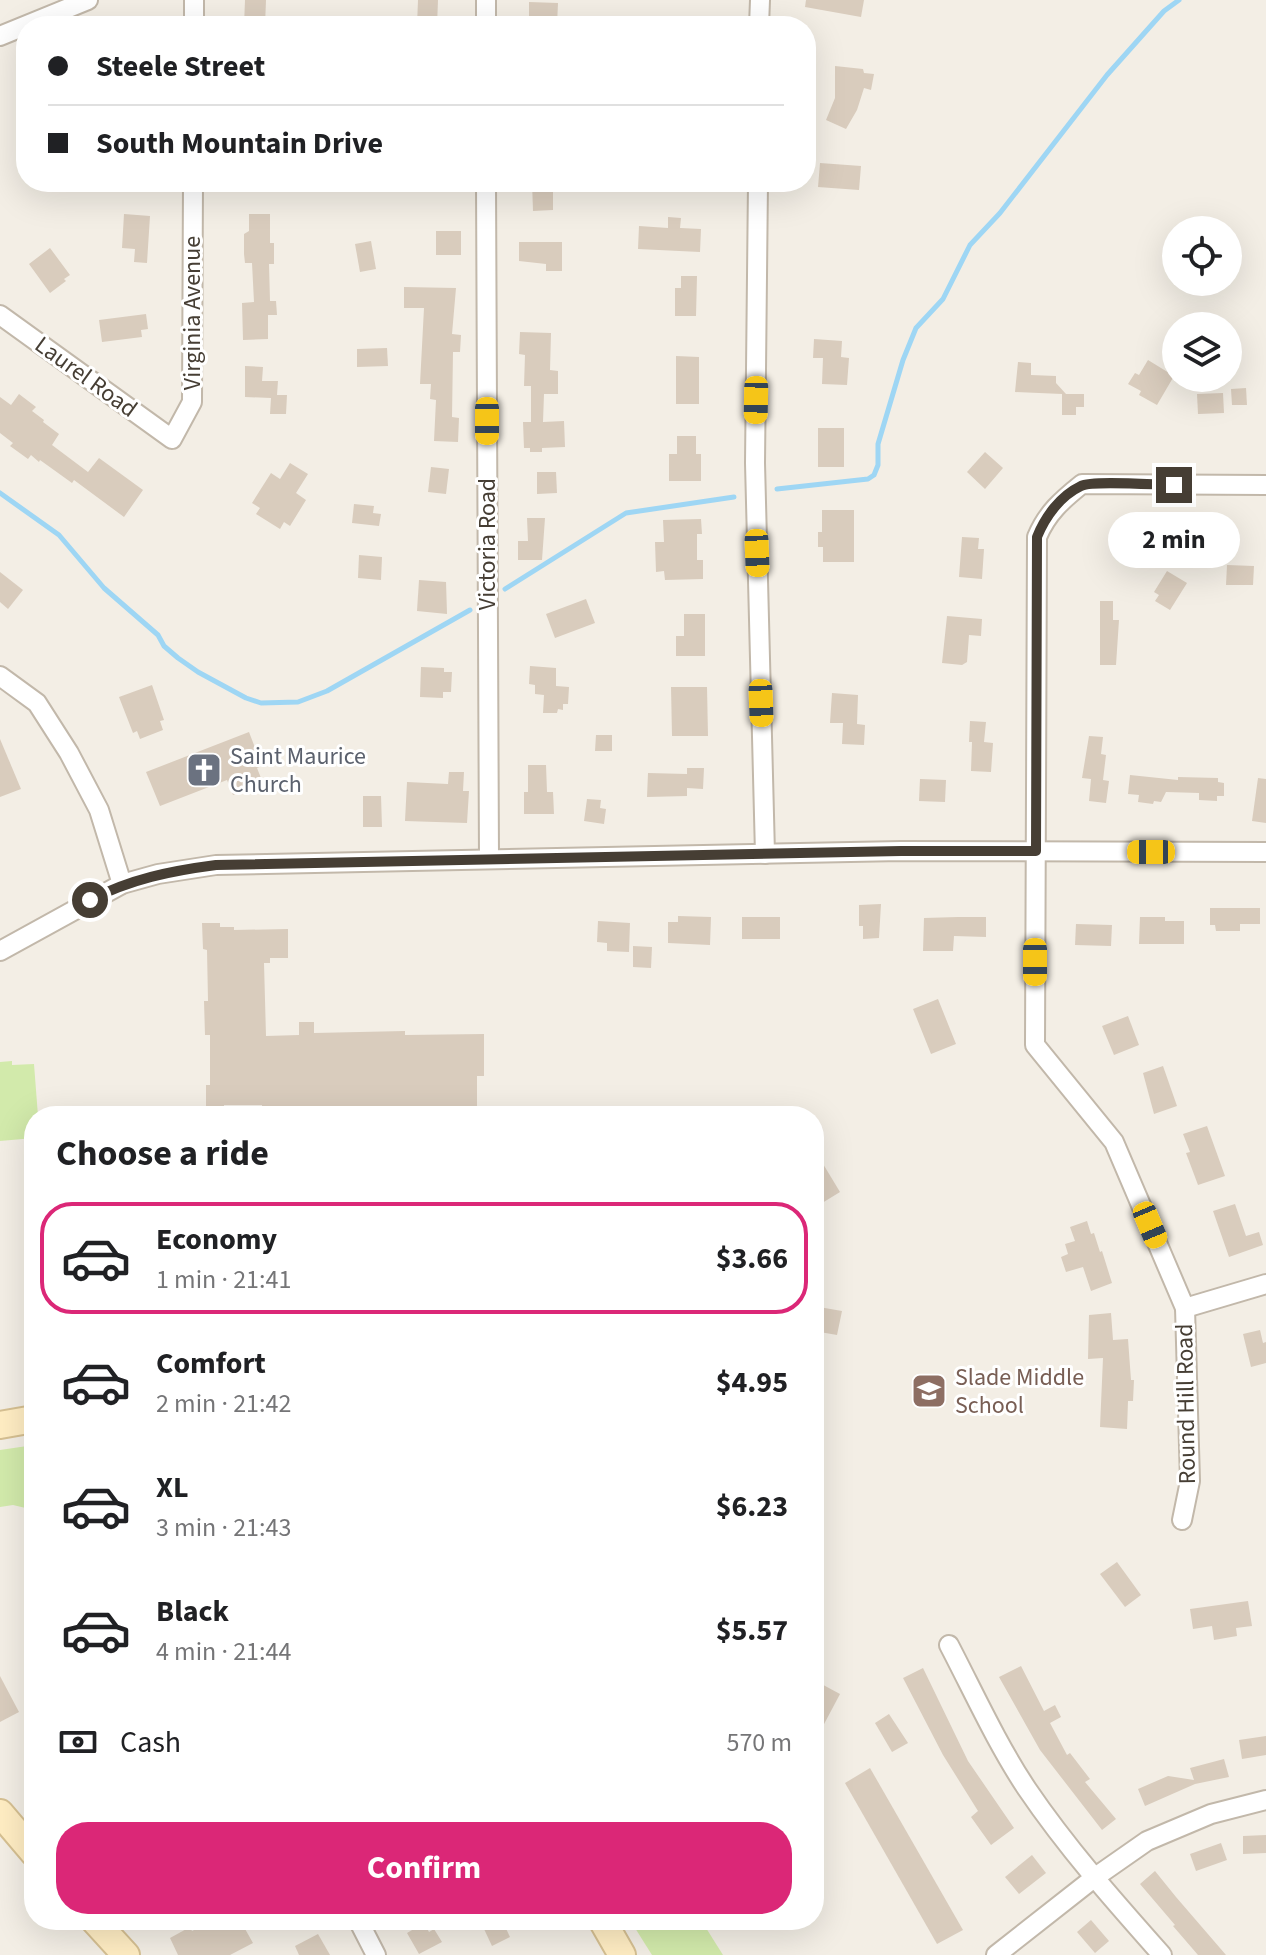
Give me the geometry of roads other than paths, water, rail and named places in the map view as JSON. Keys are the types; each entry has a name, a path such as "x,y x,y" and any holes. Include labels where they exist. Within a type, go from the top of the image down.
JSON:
{"main road":[{"path":"0,1425 24,1421"},
{"path":"0,1813 24,1841"},
{"path":"103,1930 126,1955"},
{"path":"608,1930 622,1955"}],"street":[{"path":"49,16 88,0"},
{"name":"Virginia Avenue","path":"172,439 192,402 193,192"},
{"name":"Victoria Road","path":"486,192 489,858"},
{"path":"758,192 755,463 765,854"},
{"name":"Laurel Road","path":"0,315 172,439"},
{"name":"Round Hill Road","path":"1182,1520 1190,1481 1185,1308 1114,1142 1035,1045 1037,537 1045,519 1082,484 1266,485"},
{"path":"0,676 37,703 69,753 99,810 122,884"},
{"path":"0,951 122,884 158,874 216,865 765,854 1266,852"},
{"path":"1185,1308 1266,1284"},
{"path":"949,1645 1027,1789 1094,1878 1162,1955"},
{"path":"996,1955 1094,1878 1147,1841 1211,1814 1266,1800"},
{"path":"363,1930 376,1955"}],"waterway":[{"path":"777,489 868,479 874,475 878,465 878,444 916,328 943,299 970,245 1000,213 1107,75 1164,11 1179,0"},
{"path":"0,493 59,535 104,588 158,635 164,646 178,658 198,672 261,703 298,702 327,691 470,610"},
{"path":"505,589 626,513 734,497"}],"place":[{"name":"Saint Maurice Church","path":"204,770"},
{"name":"Slade Middle School","path":"929,1391"}]}
